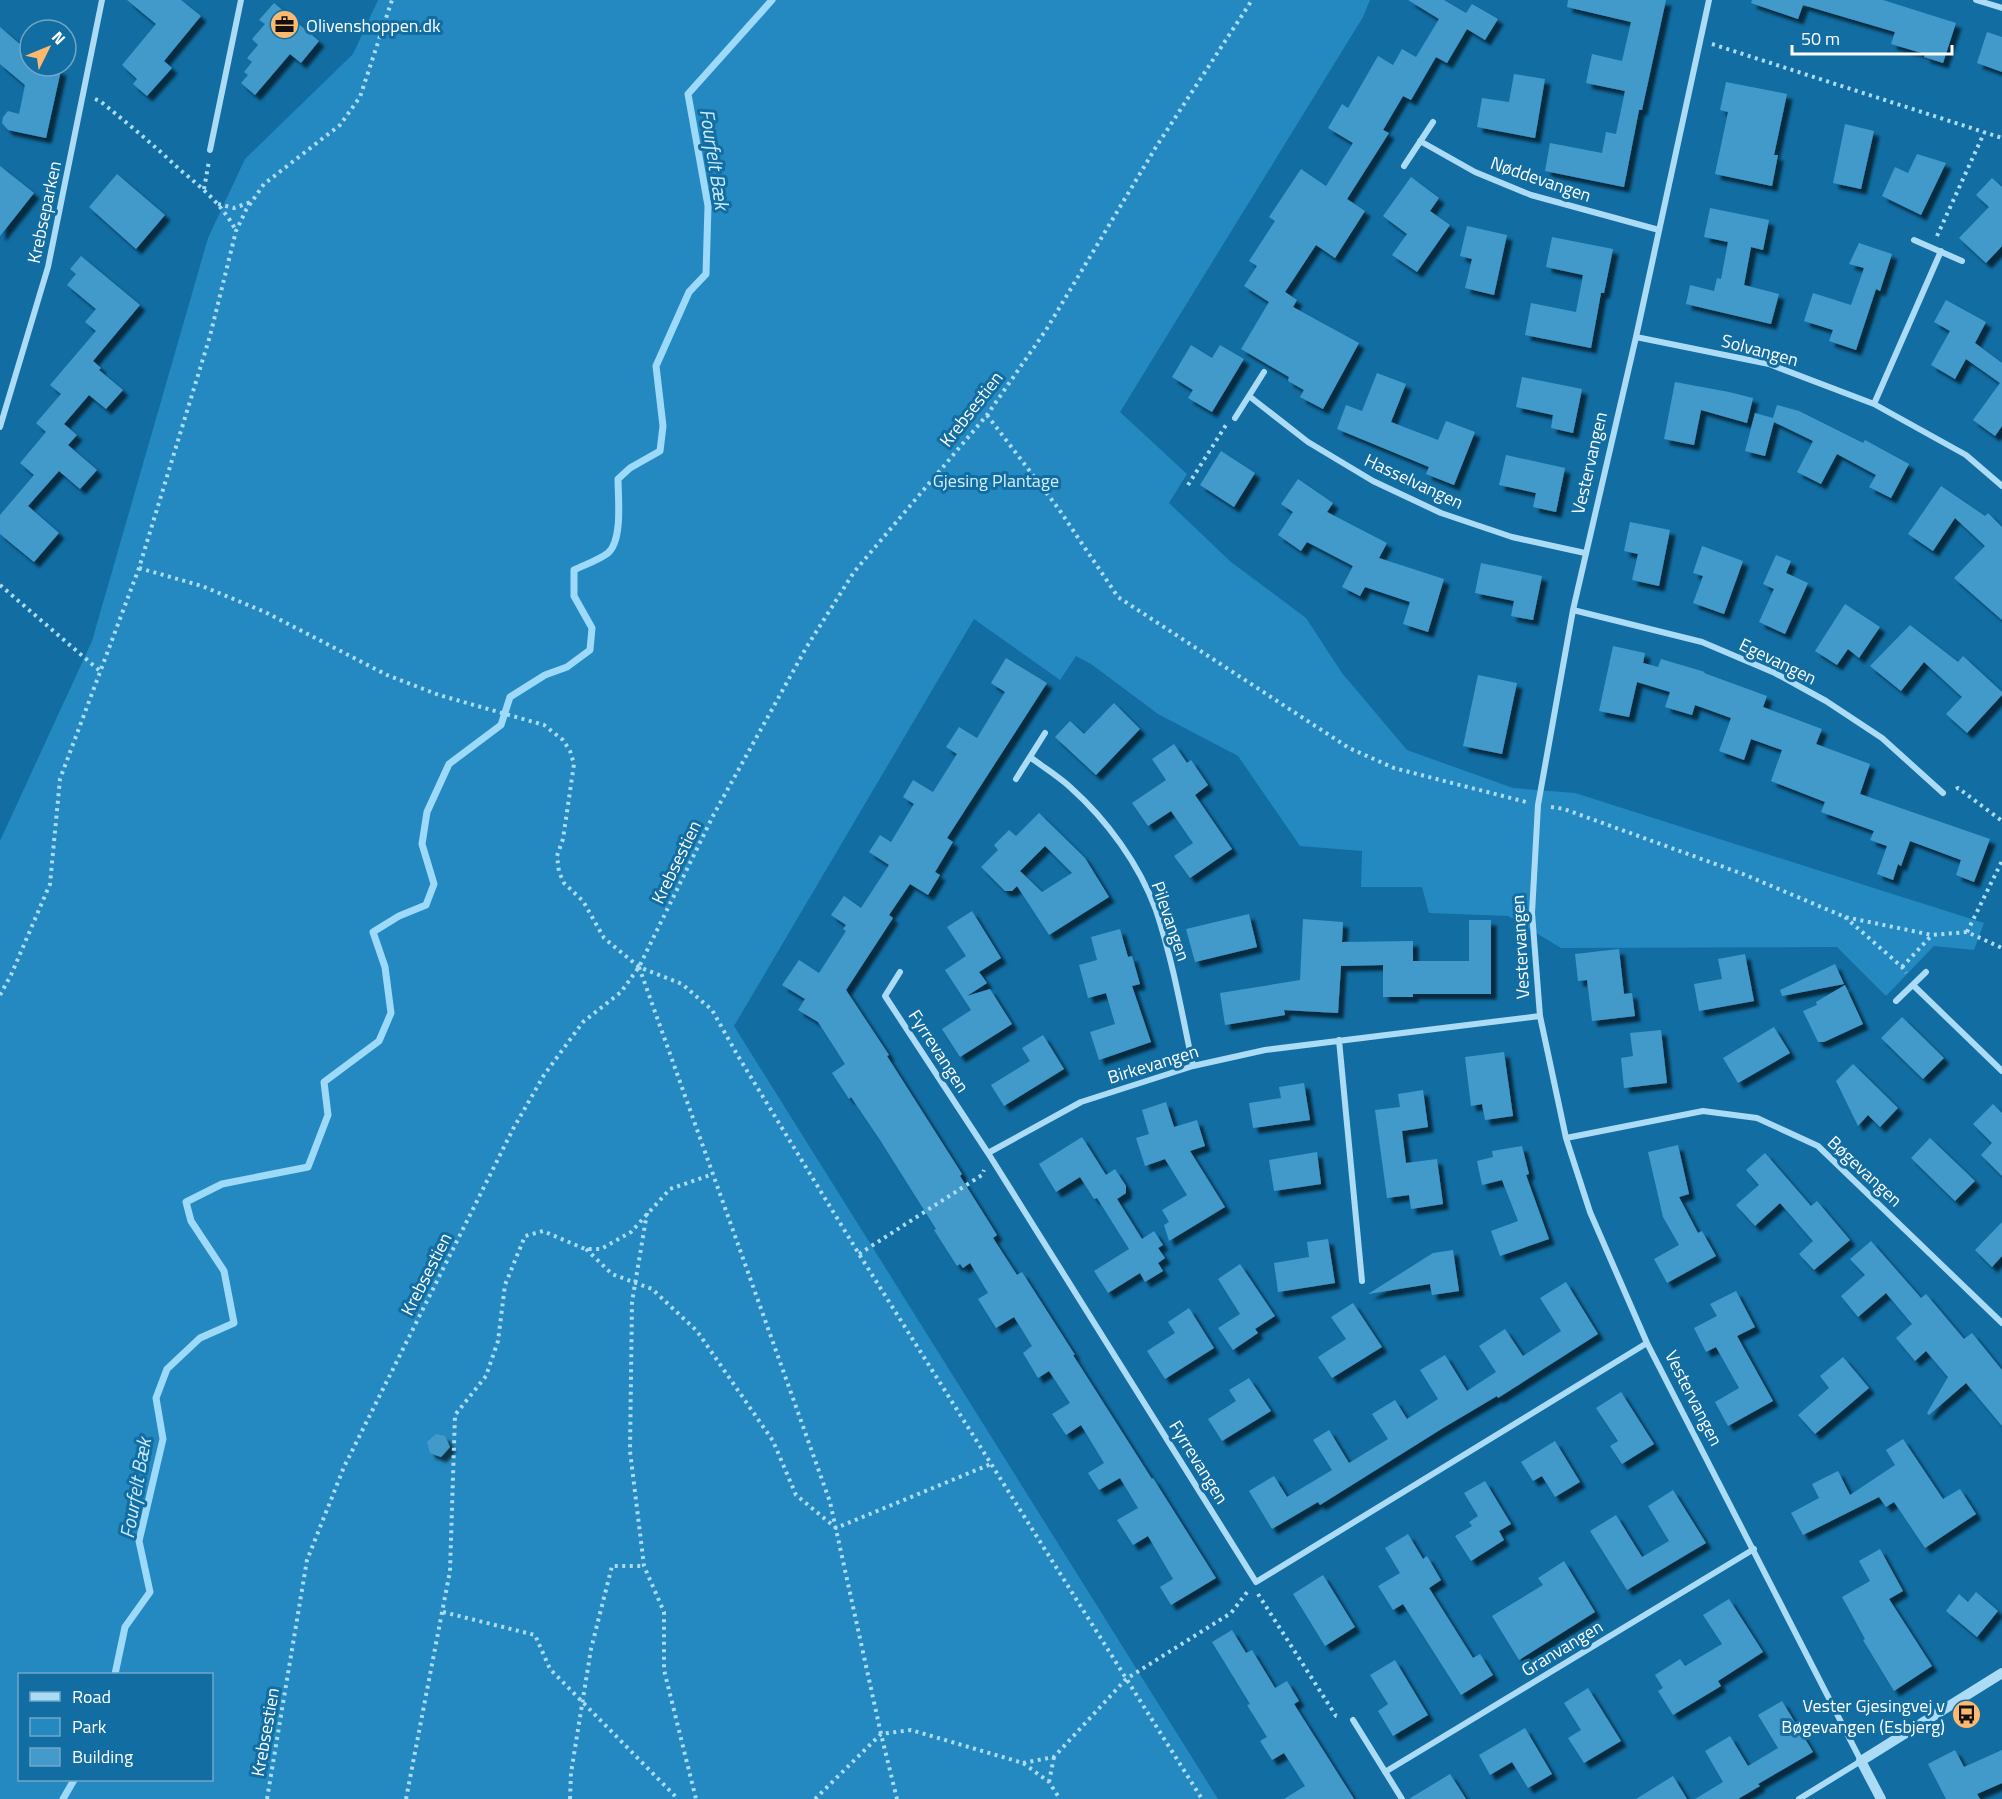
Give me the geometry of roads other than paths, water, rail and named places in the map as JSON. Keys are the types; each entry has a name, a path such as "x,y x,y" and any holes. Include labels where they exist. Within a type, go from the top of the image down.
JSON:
{"street":[{"name":"Krebseparken","path":"0,427 48,267 102,0"},
{"path":"210,150 242,0"},
{"name":"Vestervangen","path":"1709,0 1636,337 1585,553 1538,805 1532,913 1540,1016 1566,1138 1590,1212 1647,1343 1881,1799"},
{"path":"1976,0 2002,8"},
{"path":"1404,166 1432,122"},
{"name":"Nøddevangen","path":"1420,141 1475,172 1531,195 1659,231"},
{"path":"1914,240 1962,261"},
{"path":"1874,404 1941,251"},
{"name":"Solvangen","path":"1636,337 1769,364 1874,404 1966,455 2002,486"},
{"path":"1235,418 1264,372"},
{"name":"Hasselvangen","path":"1249,396 1308,442 1372,481 1441,513 1512,537 1585,553"},
{"name":"Egevangen","path":"1573,610 1702,642 1775,673 1826,701 1882,738 1943,793"},
{"path":"1016,779 1045,734"},
{"name":"Pilevangen","path":"1030,757 1077,794 1104,823 1133,864 1155,908 1170,956 1193,1066"},
{"name":"Fyrrevangen","path":"900,972 885,996 988,1153 1256,1582 1647,1343"},
{"path":"1896,1001 1926,972"},
{"path":"1913,985 2002,1071"},
{"name":"Birkevangen","path":"988,1153 1081,1102 1193,1066 1265,1050 1540,1016"},
{"path":"1338,1040 1362,1281"},
{"name":"Bøgevangen","path":"1566,1138 1703,1111 1757,1118 1818,1146 2002,1323"},
{"name":"Granvangen","path":"1385,1772 1754,1550"},
{"path":"1799,1799 2002,1673"},
{"path":"1353,1720 1402,1799"}],"waterway":[{"name":"Fourfelt Bæk","path":"115,1673 125,1627 150,1592 139,1541 163,1439 156,1398 167,1369 200,1338 234,1323 224,1271 191,1221 186,1202 222,1184 308,1167 328,1115 324,1082 379,1041 391,1013 385,967 373,932 399,916 426,905 434,884 422,844 427,812 449,764 501,725 510,697 545,675 567,667 590,650 592,628 574,596 574,570 604,556 613,547 619,518 618,479 630,468 660,451 663,426 656,366 689,292 706,274 708,206 688,94 772,0"},
{"name":"Fourfelt Bæk","path":"63,1799 73,1781"}],"place":[{"name":"Olivenshoppen.dk","path":"285,25"},
{"name":"Vester Gjesingvej v Bøgevangen (Esbjerg)","path":"1966,1715"}],"park label":[{"name":"Gjesing Plantage","path":"996,480"}]}
